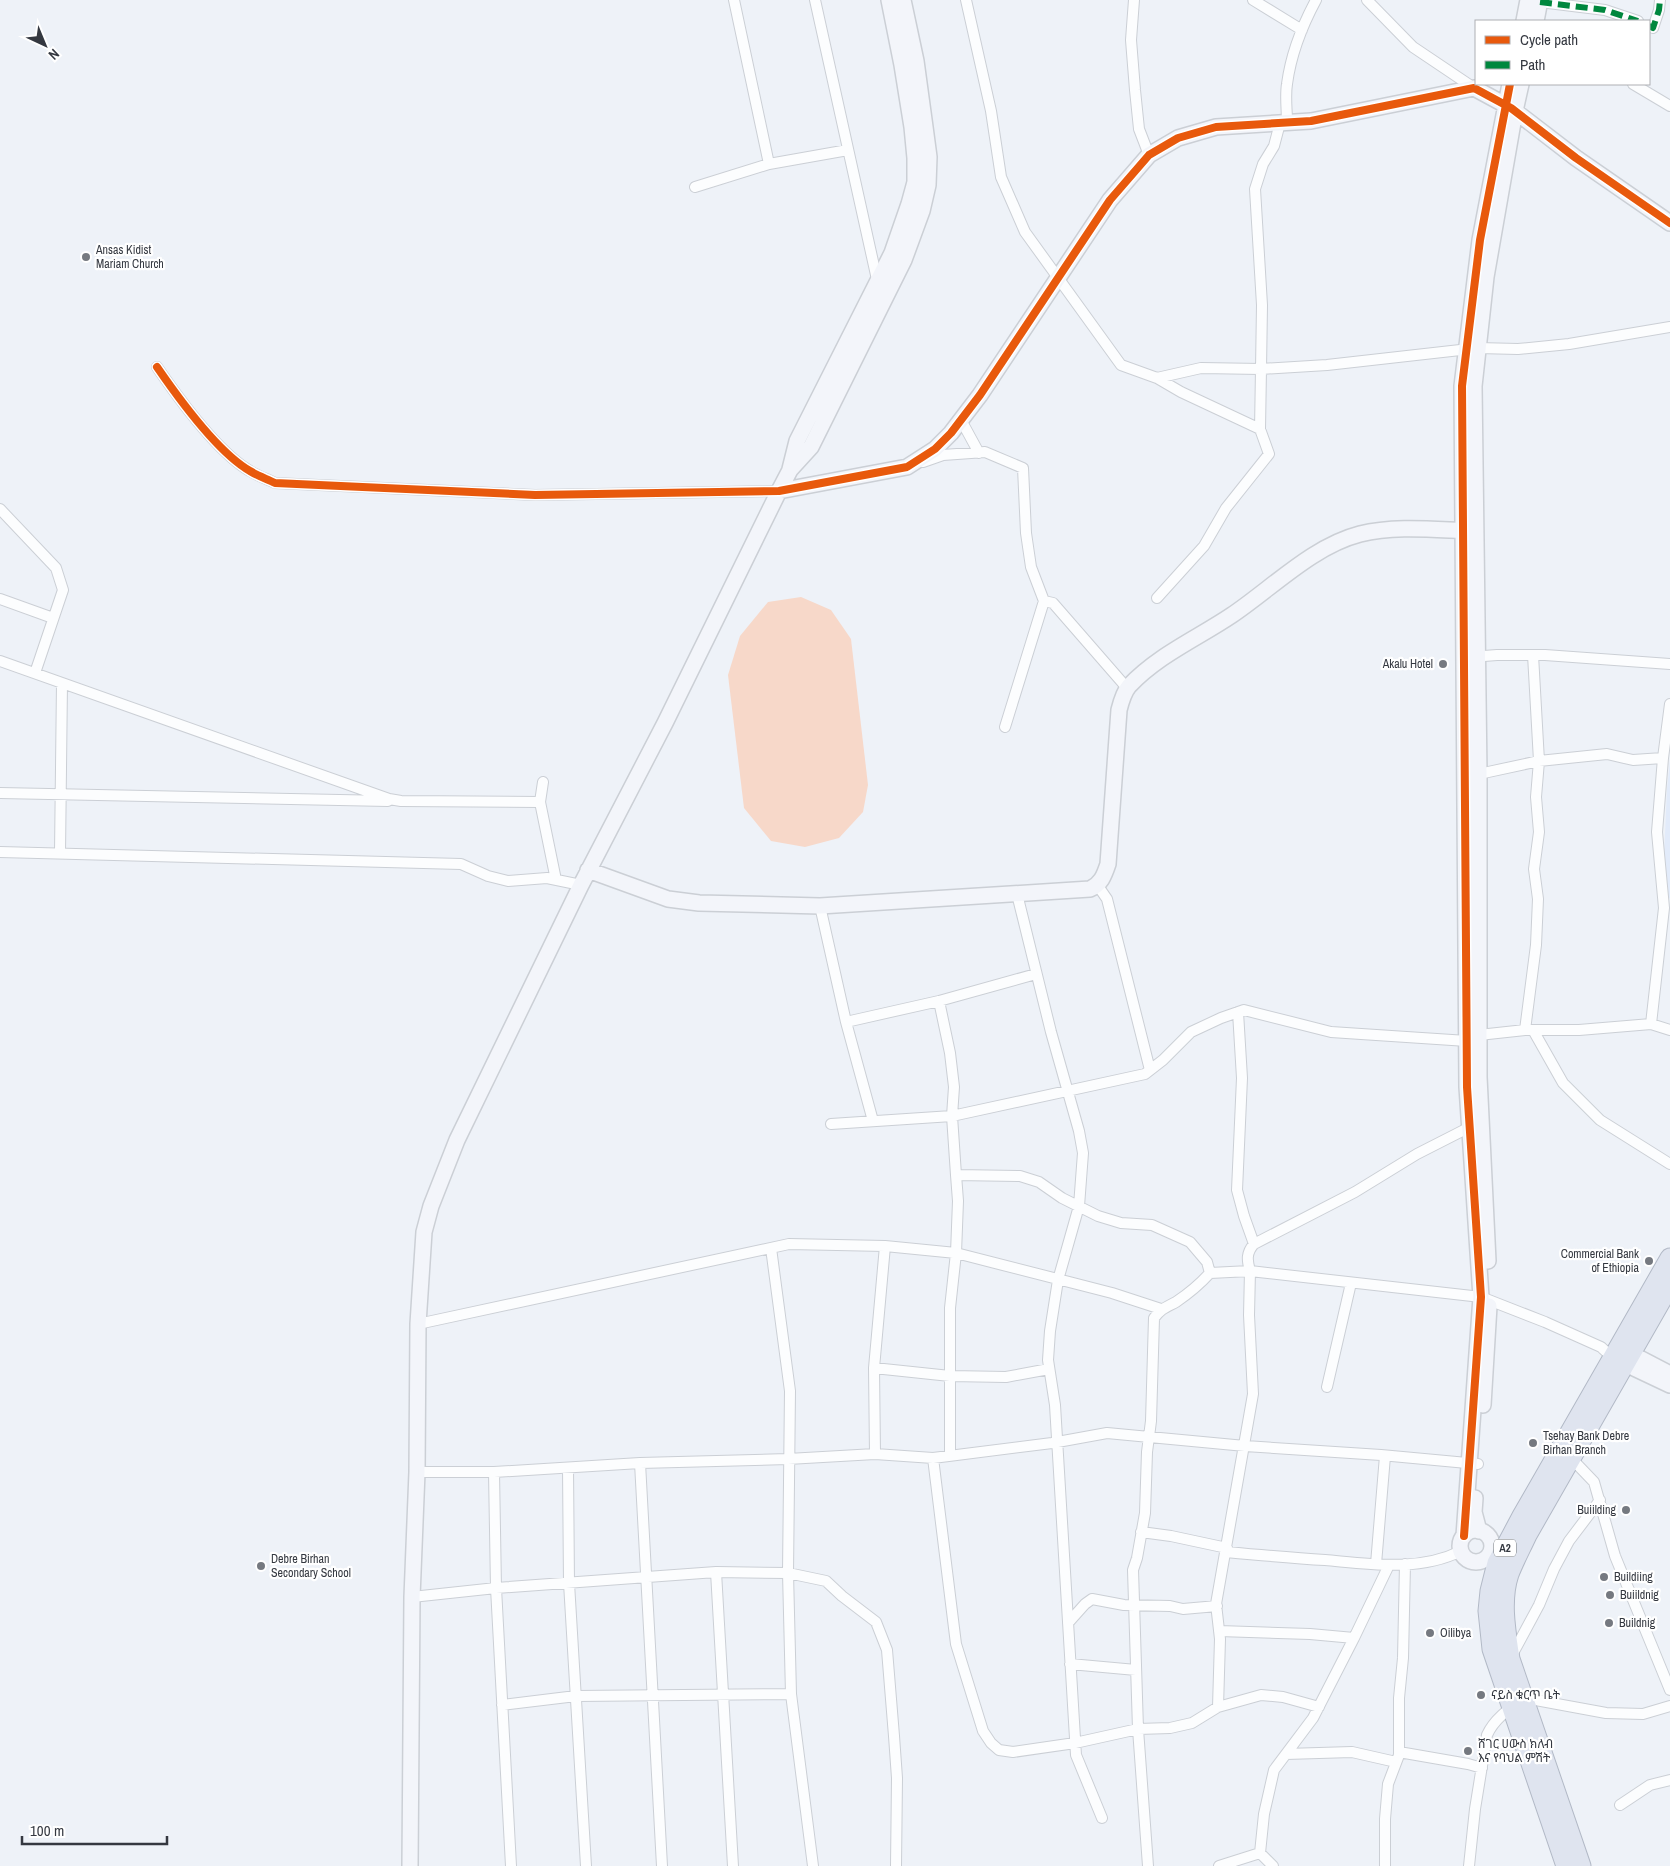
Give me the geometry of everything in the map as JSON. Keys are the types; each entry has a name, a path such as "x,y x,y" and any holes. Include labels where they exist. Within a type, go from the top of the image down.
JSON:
{"highway":[{"name":"A2","path":"1566,1866 1504,1663 1505,1611 1499,1541 1618,1354 1670,1258"},
{"name":"A2","path":"1499,1541 1571,1458 1618,1354 1670,1285"},
{"name":"A2","path":"1517,1702 1581,1866"}],"street":[{"path":"734,0 769,164"},
{"path":"815,0 848,150 883,286"},
{"path":"883,286 915,182 912,127 889,0"},
{"path":"410,1866 412,1597 417,1472 418,1324 424,1232 431,1206 457,1140 588,870 665,723 790,470 797,441 883,286 904,260 922,211 928,184 929,157 916,62 903,0"},
{"path":"966,0 991,111 1001,177 1025,232 1121,364 1157,378 1181,392 1260,429"},
{"path":"1134,0 1131,40 1135,90 1139,129 1148,155"},
{"path":"1254,0 1302,30"},
{"path":"1157,598 1204,546 1226,508 1269,454 1260,429 1262,304 1255,189 1263,164 1274,146 1283,123 1286,85 1302,30 1316,0"},
{"path":"1366,0 1413,47 1474,88 1510,108 1576,158 1670,223"},
{"path":"1525,20 1536,0"},
{"path":"1536,0 1536,20"},
{"path":"1536,0 1605,10 1635,20"},
{"path":"1650,26 1653,28 1660,0"},
{"path":"1502,1572 1467,1559 1463,1543 1473,1464 1485,1299 1481,1132 1473,1038 1469,531 1462,386 1472,349 1480,240 1510,108 1510,85"},
{"path":"1510,108 1522,85"},
{"path":"1635,85 1670,106"},
{"path":"907,466 935,449 961,420 986,387 1110,200 1148,155 1178,138 1216,126 1311,121 1474,88"},
{"path":"695,187 769,164 848,150"},
{"path":"1157,378 1201,368 1261,369 1327,365 1472,349 1535,348 1670,327"},
{"path":"157,367 178,398 225,451 250,471 275,483 535,495 779,491 907,466 943,455 985,452 1023,468 1026,533 1031,567 1044,601 1005,727"},
{"path":"961,420 979,452"},
{"path":"0,510 56,568 63,590 35,673"},
{"path":"588,870 668,899 699,903 820,906 1090,889 1098,886 1108,864 1119,710 1128,688 1156,663 1232,615 1315,555 1335,544 1359,534 1388,530 1469,531"},
{"path":"0,599 54,618"},
{"path":"1044,601 1054,603 1128,688"},
{"path":"1470,658 1498,655 1533,655 1670,664"},
{"path":"1533,655 1539,761 1536,797 1539,832 1534,869 1538,899 1529,1030 1563,1083 1600,1120 1670,1164"},
{"path":"1470,658 1479,774 1470,1127 1485,1299"},
{"path":"0,661 401,802"},
{"path":"60,853 62,683"},
{"path":"1651,1024 1664,908 1657,832 1670,704"},
{"path":"1479,774 1539,761 1607,754 1633,760 1664,758"},
{"path":"543,782 540,802 556,880"},
{"path":"0,793 401,802 540,802"},
{"path":"0,852 461,864 488,876 508,881 547,878 581,885"},
{"path":"1098,886 1107,899 1150,1070"},
{"path":"1017,894 1036,974 1079,1131 1082,1153 1079,1206 1058,1280 1050,1331 1048,1360 1055,1405 1058,1442 1076,1755 1102,1818"},
{"path":"820,906 846,1022 873,1121"},
{"path":"846,1022 1036,974"},
{"path":"939,1000 950,1054 954,1086 952,1116 958,1201 956,1253 950,1308 950,1456"},
{"path":"831,1124 952,1116 1145,1074 1191,1032 1244,1010 1331,1032 1473,1038 1529,1030 1579,1030 1651,1024 1670,1030"},
{"path":"1238,1012 1242,1078 1238,1190 1244,1216 1254,1244"},
{"path":"1218,1707 1219,1631 1217,1606 1253,1394 1249,1314 1250,1271 1247,1259 1249,1251 1254,1244 1355,1192 1417,1154 1470,1127"},
{"path":"956,1175 1020,1176 1039,1182 1062,1198 1098,1216 1121,1223 1152,1225 1190,1242 1207,1262 1210,1273"},
{"path":"418,1324 789,1244 885,1246 956,1253 1112,1293 1161,1309"},
{"path":"875,1454 874,1368 885,1246"},
{"path":"771,1248 790,1391 788,1573 792,1694 813,1866"},
{"path":"1148,1866 1138,1729 1133,1570 1144,1513 1154,1365 1154,1318 1161,1309 1176,1302 1202,1282 1210,1273 1250,1271 1485,1299 1670,1374"},
{"path":"1327,1387 1351,1283"},
{"path":"1618,1354 1670,1384"},
{"path":"874,1368 950,1376 1006,1377 1050,1369"},
{"path":"417,1472 494,1472 640,1463 788,1459 875,1454 933,1458 1058,1442 1106,1433 1473,1464"},
{"path":"1376,1564 1385,1456"},
{"path":"933,1458 956,1644 984,1730 991,1743 999,1750 1013,1752 1075,1743 1138,1729 1170,1728 1192,1722 1218,1707 1261,1696 1283,1696 1319,1707"},
{"path":"1571,1458 1594,1482 1615,1556 1670,1690"},
{"path":"640,1463 662,1866"},
{"path":"1473,1464 1474,1512 1499,1541"},
{"path":"568,1468 569,1583 586,1866"},
{"path":"494,1472 496,1588 511,1866"},
{"path":"1504,1663 1516,1651 1569,1541 1600,1500"},
{"path":"1141,1532 1171,1536 1226,1550 1389,1565 1429,1562 1448,1558 1472,1531 1499,1541"},
{"path":"1477,1562 1486,1558 1499,1541"},
{"path":"1385,1866 1385,1819 1388,1784 1399,1752 1399,1698 1403,1658 1405,1564"},
{"path":"1272,1866 1260,1853 1264,1814 1274,1770 1309,1724 1319,1707 1389,1565"},
{"path":"412,1597 496,1588 716,1572 788,1573 826,1581 876,1622 886,1650 897,1778 896,1866"},
{"path":"716,1572 733,1866"},
{"path":"1068,1623 1092,1599 1105,1603 1135,1606 1170,1606 1183,1609 1217,1606"},
{"path":"1219,1631 1310,1634 1354,1638"},
{"path":"1070,1664 1136,1670"},
{"path":"502,1705 576,1696 792,1694"},
{"path":"1469,1866 1475,1809 1487,1735 1490,1728 1517,1702 1606,1713 1643,1714 1670,1706"},
{"path":"1286,1754 1352,1752 1396,1762"},
{"path":"1399,1752 1482,1768"},
{"path":"1620,1805 1650,1785 1670,1780"},
{"path":"1219,1866 1260,1853"}],"shaded area":[{"path":"801,597 831,610 851,639 868,785 863,812 839,838 805,847 771,841 744,808 728,675 740,636 768,602"},
{"path":"1670,761 1670,899 1668,896 1664,858"}],"marked path":[{"path":"1650,26 1653,28 1660,0"},
{"path":"1540,2 1605,10 1635,20"}],"cycle path":[{"path":"1464,1536 1481,1297 1467,1087 1462,386 1480,240 1510,85"},
{"path":"157,367 199,424 225,451 250,471 275,483 535,495 779,491 907,467 935,449 951,433 980,395 1110,200 1149,155 1178,138 1216,127 1311,121 1474,88 1511,108 1576,158 1670,223"}],"place":[{"name":"Ansas Kidist Mariam Church","path":"86,257"},
{"name":"Akalu Hotel","path":"1443,664"},
{"name":"Commercial Bank of Ethiopia","path":"1649,1261"},
{"name":"Tsehay Bank Debre Birhan Branch","path":"1533,1443"},
{"name":"Buiilding","path":"1626,1510"},
{"name":"Debre Birhan Secondary School","path":"261,1566"},
{"name":"Buildiing","path":"1604,1577"},
{"name":"Buiildnig","path":"1610,1595"},
{"name":"Buildnig","path":"1609,1623"},
{"name":"Oilibya","path":"1430,1633"},
{"name":"ናይስ ቁርጥ ቤት","path":"1481,1695"},
{"name":"ሸገር ሀውስ ክለብ እና የባህል ምሽት","path":"1468,1751"}]}
